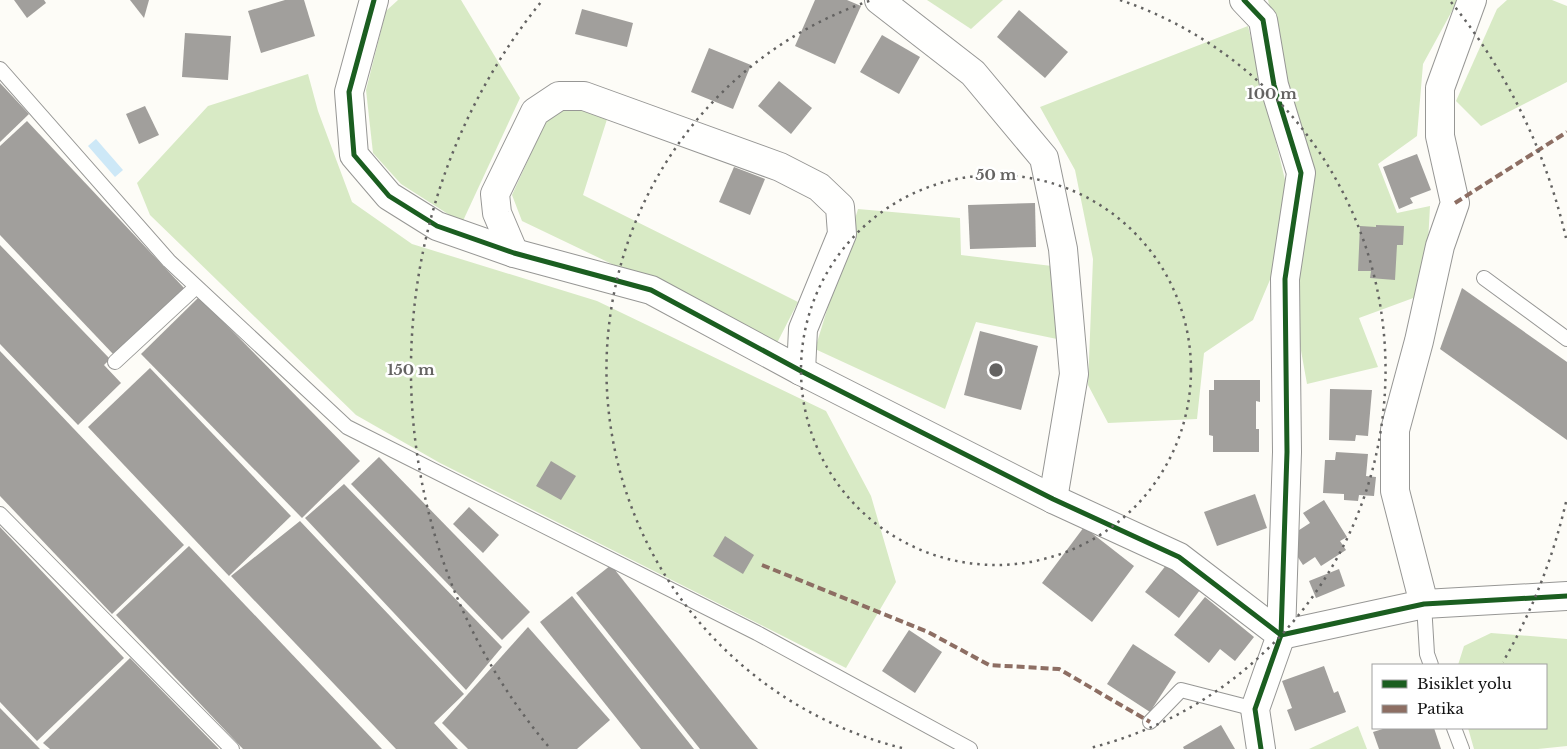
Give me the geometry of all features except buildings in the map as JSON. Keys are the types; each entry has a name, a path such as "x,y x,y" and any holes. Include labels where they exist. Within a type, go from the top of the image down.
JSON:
{"street":[{"path":"374,0 349,92 354,154 389,196 437,226 514,253 651,290 801,370 1053,499 1178,557 1281,635 1424,604 1567,596"},
{"path":"879,0 973,72 1044,158 1063,249 1074,374 1053,499"},
{"path":"1244,0 1263,20 1274,85 1301,173 1285,279 1287,452 1281,635 1255,710 1260,749"},
{"path":"1424,604 1395,491 1395,430 1419,341 1440,246 1454,203 1440,136 1440,88 1472,0"},
{"path":"514,253 497,213 495,194 534,112 558,96 584,96 780,167 819,187 840,207 842,234 804,329 801,370"}],"lane":[{"path":"0,69 169,261 347,427 757,632 970,749"},
{"path":"1484,278 1567,339"},
{"path":"115,362 196,287"},
{"path":"0,514 232,749"},
{"path":"1424,604 1427,654 1431,664"},
{"path":"1150,722 1181,690 1255,710"},
{"path":"1454,729 1462,749"}],"green space":[{"path":"398,0 461,0 520,98 462,223 401,184 373,153 366,90 386,11"},
{"path":"927,0 1003,0 971,29"},
{"path":"1268,0 1458,0 1423,64 1417,136 1378,164 1397,213 1430,206 1427,261 1416,297 1359,318 1378,367 1307,384 1293,306 1314,185 1292,105"},
{"path":"1507,0 1552,0 1567,6 1567,82 1481,126 1456,101 1497,9"},
{"path":"1248,26 1286,184 1272,275 1253,320 1204,353 1197,419 1108,423 1088,385 1093,259 1075,170 1040,107"},
{"path":"308,74 318,111 352,202 412,244 597,301 826,411 871,496 896,582 846,668 440,463 356,415 150,215 137,183 208,106"},
{"path":"568,107 609,113 583,195 798,302 777,343 522,221 512,195 549,114"},
{"path":"858,209 960,218 961,255 1052,266 1057,339 976,322 945,409 815,349"},
{"path":"1491,633 1567,639 1567,746 1538,749 1474,749 1468,729 1547,729 1547,664 1458,664 1464,646"},
{"path":"1358,726 1367,749 1309,749"}],"water":[{"path":"96,139 123,170 115,177 88,146"}],"marked path":[{"path":"1455,203 1567,132"},
{"path":"762,565 928,632 989,665 1059,669 1150,722"}],"cycle path":[{"path":"374,0 349,92 354,155 389,196 437,226 514,253 651,290 801,371 1053,499 1179,557 1281,635 1255,709 1261,749"},
{"path":"1244,0 1263,20 1274,85 1301,173 1285,279 1287,452 1281,635 1424,604 1567,596"}]}
